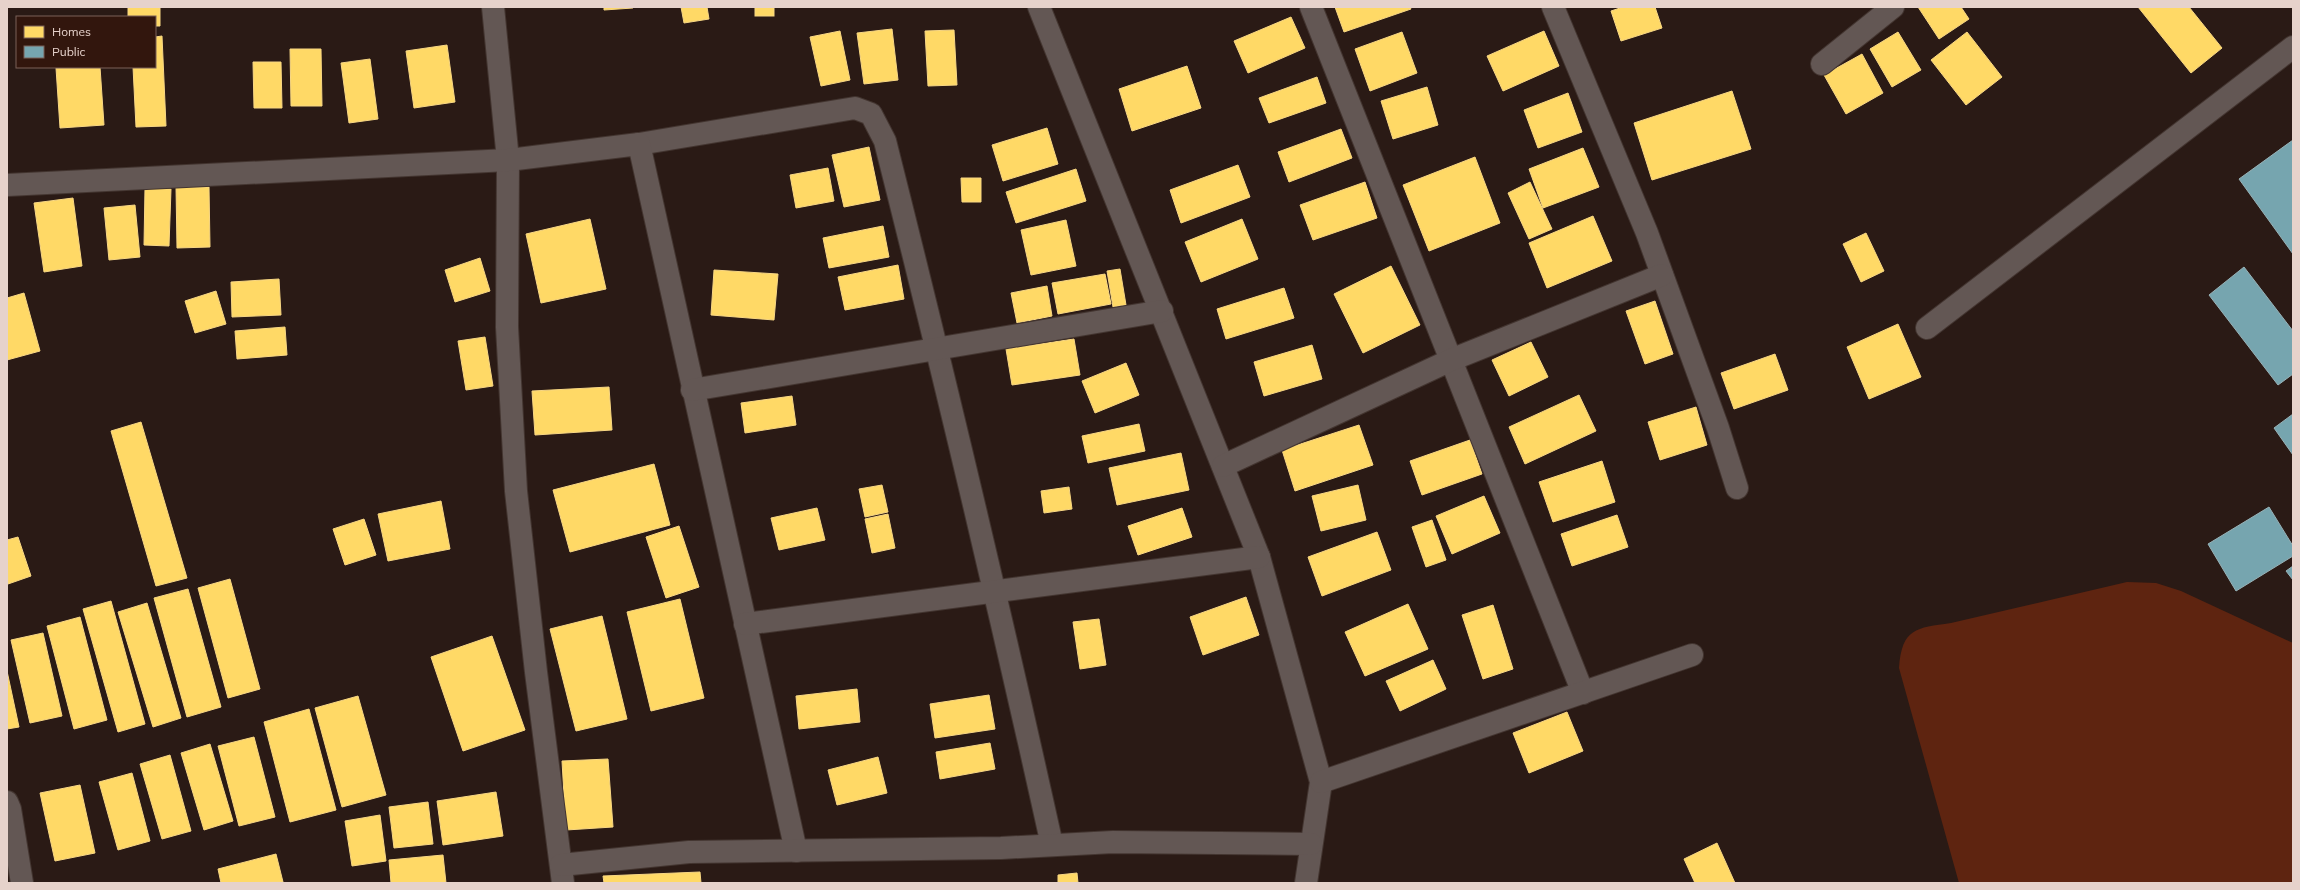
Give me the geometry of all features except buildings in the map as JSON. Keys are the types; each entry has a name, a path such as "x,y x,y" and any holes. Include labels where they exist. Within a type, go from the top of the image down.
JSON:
{"street":[{"path":"493,7 508,160 507,327 516,491 536,672 562,874 688,852 1052,845 1113,842 1311,844"},
{"path":"1039,7 1162,311 1259,557 1321,782 1306,883"},
{"path":"1311,7 1583,692"},
{"path":"1553,7 1662,275 1737,488"},
{"path":"1822,64 1894,7"},
{"path":"1926,328 2293,47"},
{"path":"7,185 508,160 639,144 855,108 871,114 885,141 937,349 996,592 1052,845"},
{"path":"639,144 692,390 796,851"},
{"path":"1223,466 1451,360 1662,275"},
{"path":"692,390 1162,311"},
{"path":"745,624 1259,557"},
{"path":"1321,782 1692,655"},
{"path":"7,802 10,809 22,883"}],"shaded area":[{"path":"2127,582 2156,583 2181,591 2293,643 2293,883 1959,883 1899,668 1903,645 1913,632 1920,629"}]}
